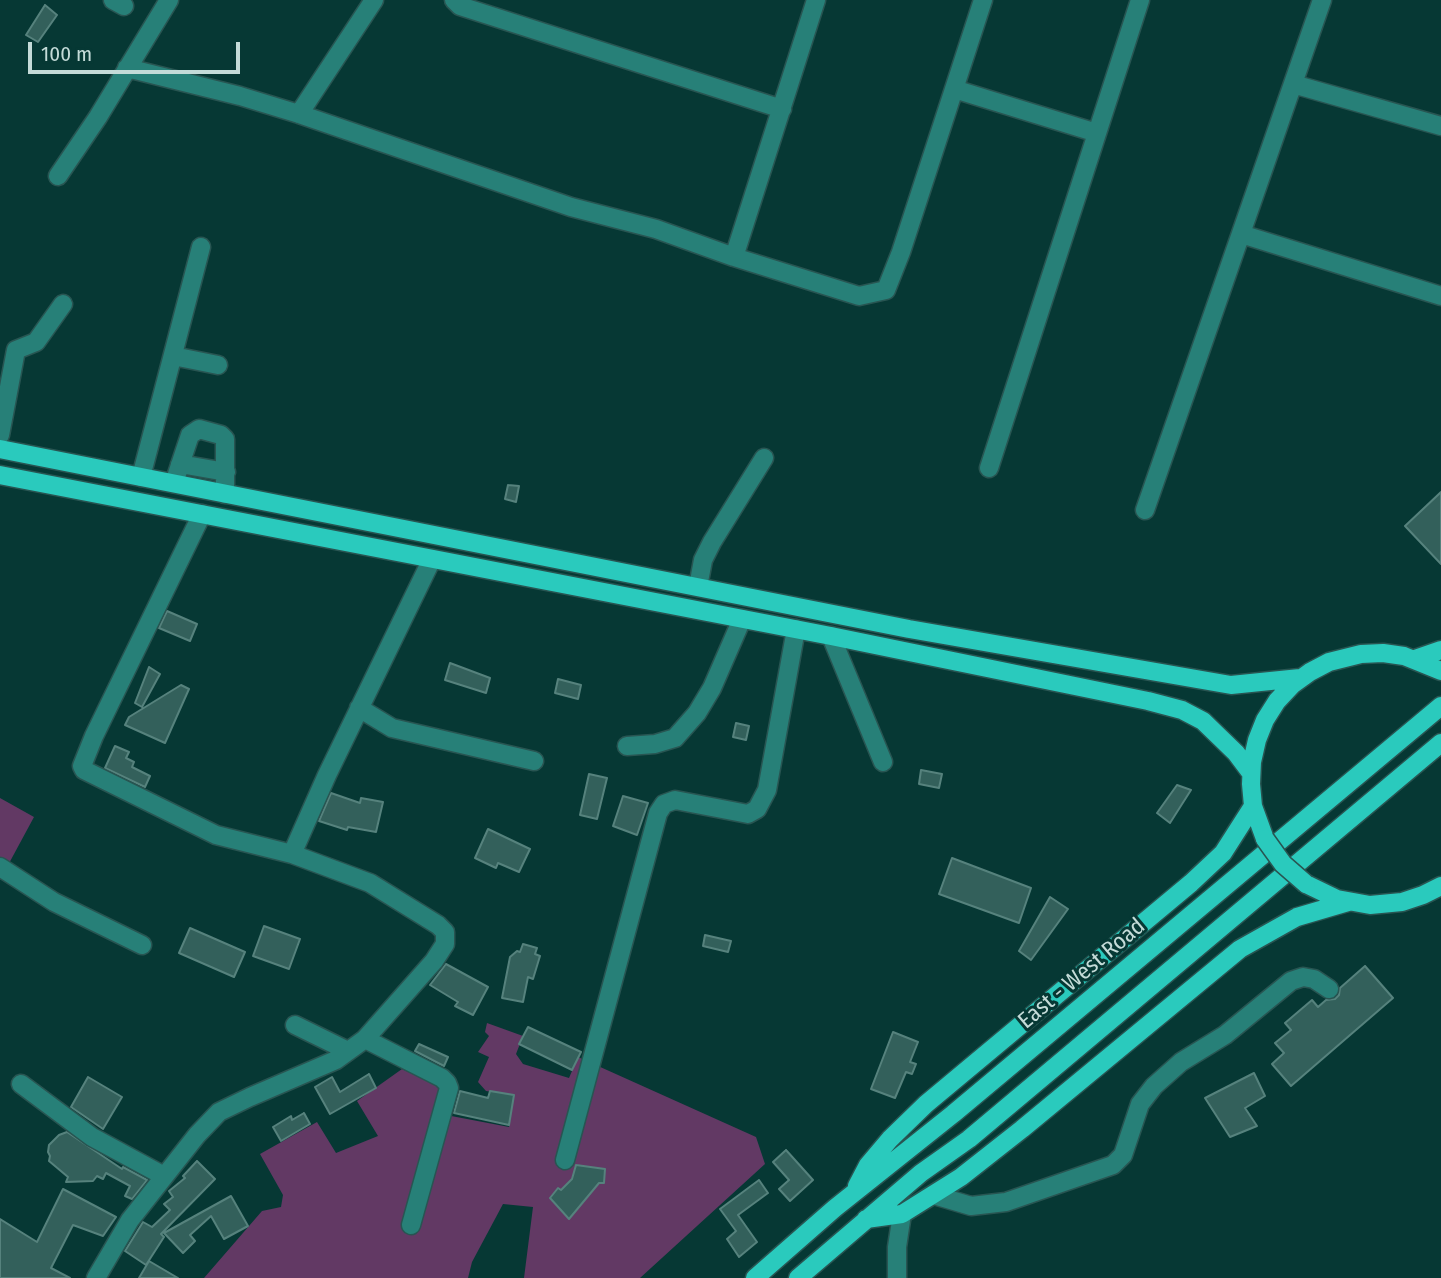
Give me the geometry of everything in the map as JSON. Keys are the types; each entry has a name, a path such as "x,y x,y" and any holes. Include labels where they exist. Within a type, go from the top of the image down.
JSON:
{"main road":[{"path":"0,449 886,625 1231,685 1300,678"},
{"path":"0,475 796,629 1182,710 1203,721 1236,753 1251,773"},
{"path":"1415,659 1441,650"},
{"path":"1438,889 1392,904 1370,905 1348,902 1306,884 1283,864 1265,839 1253,806 1251,773 1257,740 1265,720 1284,693 1300,678 1329,662 1350,655 1382,653 1415,659 1441,671"},
{"name":"East - West Road","path":"755,1278 851,1195 953,1114 1441,706"},
{"path":"798,1278 921,1173 969,1139 1441,743"},
{"path":"851,1195 869,1165 890,1139 926,1104 1191,883 1223,853 1253,806"},
{"path":"866,1219 902,1214 934,1195 1023,1129 1240,949 1297,917 1348,902"}],"street":[{"path":"58,176 170,0"},
{"path":"299,114 374,0"},
{"path":"454,0 460,6 782,108"},
{"path":"734,257 816,0"},
{"path":"127,68 240,96 299,114 571,207 656,229 734,257 859,296 886,290 901,252 983,0"},
{"path":"989,468 1140,0"},
{"path":"1145,510 1322,0"},
{"path":"1293,84 1441,126"},
{"path":"954,89 1097,133"},
{"path":"1241,234 1441,296"},
{"path":"141,477 201,247"},
{"path":"0,435 16,350 36,342 63,304"},
{"path":"173,356 218,365"},
{"path":"174,483 190,435 199,429 221,435 225,439 225,494"},
{"path":"698,587 703,560 712,542 764,458"},
{"path":"180,464 226,472"},
{"path":"96,1278 130,1220 197,1135 219,1112 335,1060 365,1039 434,961 445,944 445,932 438,925 370,883 292,854 216,835 84,770 82,766 94,736 202,514"},
{"path":"292,854 432,559"},
{"path":"626,746 655,744 675,737 697,713 712,688 742,619"},
{"path":"565,1160 658,813 664,804 675,800 748,814 757,809 767,790 796,629"},
{"path":"831,636 883,762"},
{"path":"359,708 393,727 534,761"},
{"path":"0,867 54,902 142,945"},
{"path":"934,1195 971,1206 1006,1202 1113,1165 1123,1155 1140,1104 1154,1086 1181,1062 1225,1035 1291,981 1303,977 1314,979 1329,989"},
{"path":"295,1025 348,1051"},
{"path":"365,1039 442,1078 449,1088 411,1225"},
{"path":"21,1084 92,1137 164,1177"},
{"path":"897,1278 897,1247 902,1214"}],"shaded area":[{"path":"0,798 34,817 0,880"},
{"path":"487,1023 523,1036 516,1054 523,1064 569,1078 578,1057 756,1137 765,1164 640,1278 524,1278 533,1207 503,1204 472,1262 468,1278 204,1278 262,1211 281,1207 283,1195 260,1154 317,1122 336,1153 378,1136 357,1101 402,1069 449,1091 446,1115 509,1127 514,1095 486,1091 478,1082 489,1057 478,1052 489,1036 485,1032"}],"building":[{"path":"45,5 57,15 38,42 26,35"},
{"path":"508,485 519,486 516,502 505,499"},
{"path":"1441,492 1441,564 1405,526"},
{"path":"167,611 197,624 190,641 159,628"},
{"path":"450,663 490,678 486,693 445,680"},
{"path":"149,667 160,674 142,707 135,703"},
{"path":"558,679 581,685 578,699 555,693"},
{"path":"181,685 189,689 165,743 125,725 129,717"},
{"path":"736,723 749,726 746,740 733,737"},
{"path":"115,746 129,752 126,758 134,762 132,767 150,776 145,787 105,768"},
{"path":"921,770 942,774 939,788 919,784"},
{"path":"589,774 607,778 597,819 580,815"},
{"path":"1177,785 1191,790 1170,823 1157,813"},
{"path":"331,793 360,803 361,798 383,802 376,832 348,827 347,830 319,821"},
{"path":"623,796 648,803 637,835 613,826"},
{"path":"488,829 530,849 519,872 498,863 496,868 475,858"},
{"path":"952,858 1031,888 1019,923 939,894"},
{"path":"1050,897 1068,909 1031,960 1019,951"},
{"path":"264,926 300,939 289,969 253,956"},
{"path":"190,928 245,952 234,977 179,953"},
{"path":"705,935 731,941 728,952 703,946"},
{"path":"523,944 537,948 535,954 540,956 533,979 528,977 523,1002 502,998 510,957 517,951 520,952"},
{"path":"446,964 488,987 473,1015 455,1006 458,1002 430,985"},
{"path":"1365,966 1393,998 1291,1086 1272,1064 1284,1053 1275,1043 1291,1030 1285,1023 1312,1000 1318,1007 1326,1000 1335,999 1340,988"},
{"path":"528,1027 581,1052 572,1070 519,1044"},
{"path":"893,1032 918,1042 910,1062 916,1064 912,1074 906,1072 895,1098 871,1089"},
{"path":"419,1044 448,1057 444,1066 415,1051"},
{"path":"1254,1073 1265,1096 1245,1108 1257,1126 1230,1137 1205,1098"},
{"path":"369,1074 376,1088 330,1114 315,1087 332,1077 340,1092"},
{"path":"88,1077 122,1097 103,1129 71,1107"},
{"path":"460,1091 488,1098 490,1091 514,1095 509,1125 454,1113"},
{"path":"304,1113 310,1124 281,1141 273,1127 291,1116 292,1120"},
{"path":"67,1132 122,1169 123,1167 147,1180 132,1199 125,1196 130,1186 106,1173 103,1179 97,1176 93,1181 66,1182 68,1177 49,1161 48,1152 49,1145 59,1135"},
{"path":"786,1150 813,1180 790,1201 779,1189 789,1180 773,1162"},
{"path":"197,1161 215,1179 161,1234 164,1237 146,1265 125,1251 143,1222 152,1227 170,1210 164,1204 173,1197 169,1191 185,1178 183,1176"},
{"path":"576,1165 605,1169 604,1183 599,1183 569,1219 550,1198 558,1188 561,1190 572,1179"},
{"path":"759,1180 768,1193 738,1215 757,1242 739,1257 727,1239 736,1231 720,1209"},
{"path":"63,1189 116,1217 103,1236 73,1225 51,1268 70,1278 0,1278 0,1219 37,1242"},
{"path":"231,1196 248,1226 224,1239 211,1216 190,1235 195,1241 183,1253 164,1233"},
{"path":"149,1261 178,1278 139,1278"}]}
